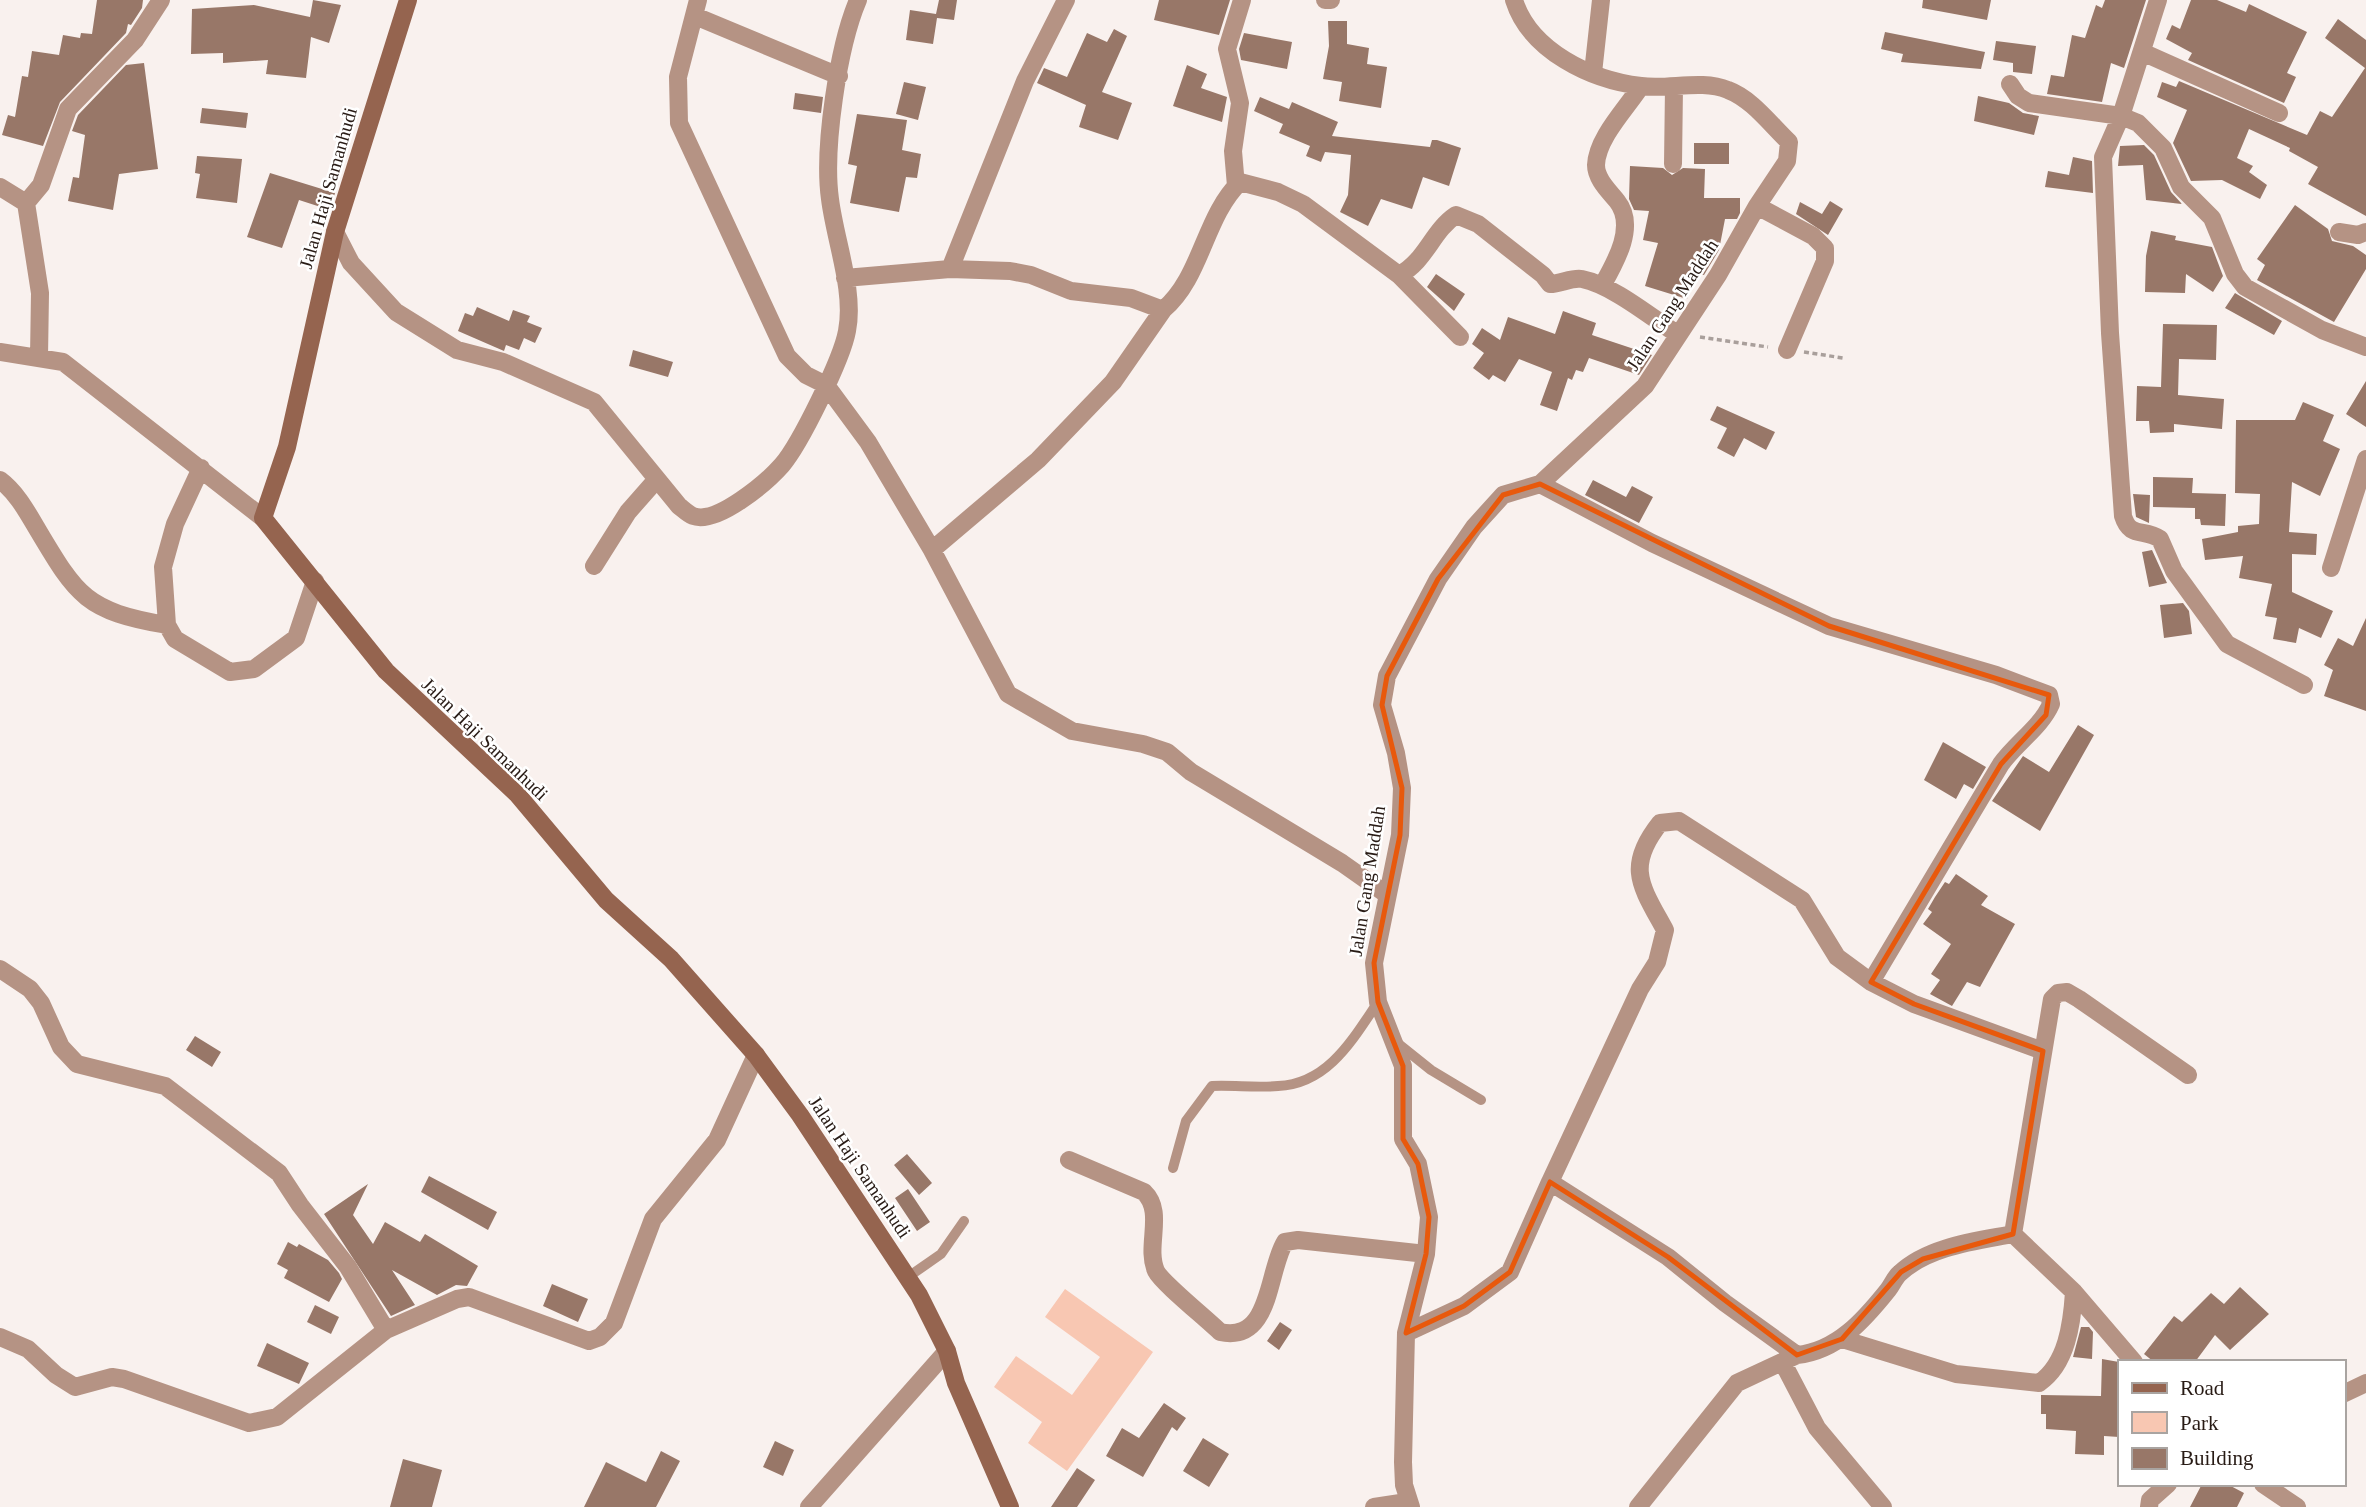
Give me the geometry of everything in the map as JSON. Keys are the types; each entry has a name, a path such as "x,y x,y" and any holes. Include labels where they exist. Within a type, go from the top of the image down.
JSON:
{"street":[{"path":"26,202 41,185 68,109 135,40 161,0"},
{"name":"Jalan Haji Samanhudi","path":"408,0 335,232 288,447 263,518 386,671 517,794 606,900 671,959 756,1055 800,1115 908,1277 947,1351 956,1383 1010,1507"},
{"path":"335,232 351,263 396,312 457,350 503,362 594,402 669,496 693,516 705,517 751,495 783,464 827,385 848,329 845,278 830,197 832,109 849,22 858,0"},
{"path":"950,269 1025,81 1066,0"},
{"path":"1236,186 1233,151 1240,103 1227,49 1242,0"},
{"path":"1325,0 1331,0"},
{"name":"Jalan Gang Maddah","path":"1409,1505 1403,1462 1406,1334 1426,1254 1429,1217 1418,1164 1403,1139 1403,1066 1378,1002 1374,963 1400,835 1402,789 1396,753 1382,705 1387,676 1438,579 1474,527 1503,495 1540,484 1645,386 1718,275 1757,206 1787,161 1789,142 1742,96 1724,88 1641,86 1593,73 1541,45 1520,18 1514,0"},
{"path":"1593,73 1601,0"},
{"path":"2158,0 2121,116 2103,157 2110,333 2123,516 2126,526 2133,533 2160,539 2174,571 2227,644 2304,685"},
{"path":"839,76 697,8 678,77 680,123 788,356 806,375 827,385 867,442 932,550 1008,694 1072,731 1143,744 1167,752 1191,772 1342,863 1386,894"},
{"path":"2142,52 2279,113"},
{"path":"2010,84 2018,96 2029,103 2121,116 2138,124 2162,148 2181,187 2212,218 2235,274 2245,287 2322,330 2366,347"},
{"path":"1602,286 1625,236 1625,217 1596,169 1598,150 1641,86"},
{"path":"1673,164 1674,87"},
{"path":"932,550 1038,460 1113,382 1163,310 1177,298 1240,182 1279,192 1303,205 1399,275 1460,337"},
{"path":"0,187 26,202"},
{"path":"26,202 40,293 39,357"},
{"path":"1757,206 1813,236 1825,248 1825,261 1787,350"},
{"path":"1399,275 1410,270 1431,245 1440,226 1456,215 1478,224 1543,275 1550,284 1563,284 1580,279 1602,286 1677,334"},
{"path":"2339,232 2358,235 2366,232"},
{"path":"845,278 950,269 1010,271 1070,291 1131,298 1163,310"},
{"path":"0,352 63,362 263,518"},
{"path":"2331,568 2366,459"},
{"path":"201,468 175,524 163,567 167,625 180,644 230,672 254,669 296,638 315,582"},
{"path":"594,566 628,512 657,479"},
{"path":"0,480 9,486 25,508 64,573 93,605 128,618 167,625"},
{"path":"1540,484 1652,543 1829,626 1996,675 2049,695 2051,705 2046,715 2014,745 2001,764 1871,982"},
{"path":"1406,1334 1464,1306 1510,1272 1640,989 1657,962 1665,930 1640,886 1637,865 1646,840 1660,822 1679,821 1802,900 1837,957 1871,982 1914,1004 2043,1051"},
{"path":"0,969 30,989 41,1003 61,1047 77,1064 165,1086 279,1173 348,1267 386,1330"},
{"path":"2013,1234 2052,999 2058,993 2067,992 2188,1075"},
{"path":"0,1337 28,1349 56,1375 75,1387 112,1377 124,1379 249,1423 260,1423 276,1418 386,1330 441,1304 469,1297 589,1341 600,1337 614,1323 653,1219 717,1140 756,1055"},
{"path":"1069,1160 1144,1192 1151,1199 1154,1210 1152,1257 1158,1274 1220,1332 1239,1331 1264,1311 1278,1253 1285,1242 1298,1240 1426,1254"},
{"path":"1550,1182 1668,1257 1790,1359 1816,1428 1883,1507"},
{"path":"2013,1234 2074,1292 2132,1360"},
{"path":"1638,1507 1737,1383 1751,1374 1810,1354 1842,1339 1863,1320 1901,1272 1943,1250 2013,1234"},
{"path":"1842,1339 1956,1374 2039,1383 2051,1374 2064,1349 2073,1314 2074,1292"},
{"path":"809,1507 947,1351"},
{"path":"2345,1393 2366,1384"},
{"path":"2149,1507 2150,1500 2166,1486"},
{"path":"2266,1486 2297,1507"},
{"path":"1374,1507 1409,1505"}],"lane":[{"path":"1172,1168 1186,1121 1212,1086 1280,1086 1312,1079 1335,1061 1378,1002"},
{"path":"1395,1042 1481,1100"},
{"path":"908,1277 941,1254 964,1221"}],"path":[{"path":"1677,334 1843,358"}],"highlighted area":[{"path":"1540,484 1829,626 2049,695 2046,715 2001,764 1871,982 1914,1004 2043,1051 2013,1234 1923,1259 1901,1272 1842,1339 1797,1355 1668,1257 1550,1182 1510,1272 1464,1306 1406,1333 1426,1254 1429,1217 1418,1164 1403,1139 1403,1066 1378,1002 1374,963 1400,835 1402,788 1382,705 1387,676 1438,579 1503,495"}],"green space":[{"path":"1065,1289 1153,1352 1067,1471 1028,1443 1042,1422 994,1387 1016,1356 1072,1395 1100,1357 1045,1317"}],"building":[{"path":"97,0 143,0 142,8 131,25 128,24 126,33 60,102 43,146 2,135 8,115 15,117 22,76 28,77 32,51 59,55 63,35 80,38 81,33 92,34"},
{"path":"313,0 341,5 329,43 311,37 306,78 266,74 268,60 223,63 223,53 191,54 192,9 254,5 310,17"},
{"path":"939,0 957,0 954,20 937,18 933,44 906,40 910,10 936,14"},
{"path":"1159,0 1230,0 1219,35 1154,20"},
{"path":"1923,0 1991,0 1987,20 1922,8"},
{"path":"2105,0 2146,0 2124,68 2111,63 2102,102 2047,94 2051,75 2064,77 2072,35 2085,38 2096,5 2102,8"},
{"path":"2191,0 2217,0 2246,12 2249,4 2307,32 2287,73 2296,77 2284,103 2188,60 2192,53 2166,39 2172,25 2180,29"},
{"path":"2338,19 2366,40 2366,216 2308,184 2318,167 2289,151 2290,148 2249,129 2237,158 2253,166 2249,172 2267,185 2260,199 2222,180 2191,181 2173,143 2187,110 2157,97 2162,82 2176,87 2179,81 2307,135 2320,111 2332,117 2365,68 2325,38"},
{"path":"1328,21 1347,21 1347,44 1369,48 1367,64 1387,67 1381,108 1339,101 1342,82 1323,79 1329,46"},
{"path":"1114,29 1127,36 1102,92 1132,103 1118,140 1079,127 1086,105 1037,83 1044,68 1067,77 1087,33 1107,42"},
{"path":"1885,32 1985,52 1981,69 1901,62 1903,54 1881,49"},
{"path":"1244,33 1292,42 1287,69 1241,60 1239,49"},
{"path":"1996,41 2036,46 2032,74 2013,72 2013,63 1993,60"},
{"path":"144,63 158,169 119,174 113,210 68,201 73,177 79,178 85,135 72,131 78,115 126,65"},
{"path":"1187,65 1207,74 1201,88 1227,97 1222,122 1173,106"},
{"path":"904,82 926,87 918,120 896,114"},
{"path":"795,93 823,97 821,113 793,109"},
{"path":"1978,96 2009,103 2023,113 2039,116 2034,135 1974,121"},
{"path":"1260,97 1289,109 1292,102 1338,122 1332,136 1430,147 1432,140 1437,140 1461,148 1449,186 1423,177 1412,209 1381,199 1368,226 1340,212 1348,195 1351,155 1325,152 1321,162 1306,156 1310,146 1279,133 1283,124 1254,111"},
{"path":"202,108 248,113 246,128 200,123"},
{"path":"857,114 907,120 902,150 921,154 917,178 906,177 899,212 850,203 857,166 848,164"},
{"path":"1694,143 1729,143 1729,164 1694,164"},
{"path":"2144,145 2154,155 2171,192 2182,204 2146,200 2143,165 2118,166 2120,146"},
{"path":"197,156 242,159 237,203 196,198 200,174 195,173"},
{"path":"2073,157 2092,161 2093,193 2045,187 2048,171 2069,175"},
{"path":"1630,166 1663,168 1672,175 1683,168 1705,169 1704,198 1740,198 1740,213 1737,219 1725,219 1719,250 1704,275 1695,273 1687,299 1645,286 1658,243 1643,240 1649,211 1634,210 1629,199"},
{"path":"270,173 335,193 330,210 299,200 282,248 247,237"},
{"path":"1830,201 1843,209 1828,235 1796,214 1800,202 1822,214"},
{"path":"2295,205 2328,229 2332,241 2353,246 2366,255 2366,269 2334,322 2257,280 2265,265 2257,259"},
{"path":"2151,231 2176,236 2175,240 2212,247 2223,276 2213,292 2186,274 2185,293 2145,292 2146,256"},
{"path":"1436,274 1465,294 1454,311 1427,287"},
{"path":"2235,293 2282,321 2274,335 2225,308"},
{"path":"477,307 509,321 513,310 530,316 527,322 542,328 535,343 524,338 519,350 506,345 504,351 458,331 465,313 473,316"},
{"path":"1563,311 1596,323 1592,335 1652,355 1639,375 1589,358 1583,372 1576,370 1572,380 1568,378 1557,411 1540,405 1552,372 1519,359 1505,382 1493,375 1489,380 1473,368 1484,353 1472,344 1482,328 1500,340 1508,317 1555,334"},
{"path":"2163,324 2217,325 2216,360 2179,359 2178,395 2224,399 2222,429 2174,424 2174,432 2150,433 2149,421 2136,421 2137,386 2161,387"},
{"path":"633,350 673,362 668,377 629,366"},
{"path":"2366,381 2366,427 2346,414"},
{"path":"2303,402 2334,415 2323,441 2340,449 2320,496 2292,482 2289,532 2317,534 2316,555 2292,554 2292,592 2333,611 2321,638 2299,628 2296,643 2273,639 2277,618 2265,616 2272,584 2239,578 2243,556 2205,560 2202,539 2238,532 2238,526 2259,524 2260,494 2235,493 2236,420 2295,420"},
{"path":"1717,406 1775,432 1766,450 1744,438 1734,457 1717,448 1727,428 1710,420"},
{"path":"2153,477 2193,478 2192,493 2226,494 2225,526 2201,525 2200,519 2195,519 2195,508 2153,507"},
{"path":"1593,480 1626,497 1632,486 1653,497 1639,523 1585,495"},
{"path":"2133,494 2150,495 2149,523 2136,517"},
{"path":"2152,550 2167,583 2149,587 2142,552"},
{"path":"2183,603 2189,611 2192,634 2164,638 2160,605"},
{"path":"2366,618 2366,711 2324,696 2333,670 2324,665 2338,638 2353,646"},
{"path":"2078,725 2094,735 2040,831 1992,801 2023,756 2049,772"},
{"path":"1943,742 1986,767 1973,789 1964,784 1956,799 1924,780"},
{"path":"1956,874 1988,896 1981,905 2015,924 1980,987 1967,982 1952,1006 1930,994 1940,980 1931,974 1951,944 1923,924 1932,912 1928,909 1935,897 1945,882 1949,884"},
{"path":"195,1036 221,1052 212,1067 186,1050"},
{"path":"907,1154 932,1183 919,1195 894,1165"},
{"path":"429,1176 497,1212 488,1230 421,1192"},
{"path":"368,1184 353,1215 373,1244 385,1222 420,1242 425,1234 478,1266 467,1286 456,1285 437,1295 392,1270 415,1305 391,1316 324,1214"},
{"path":"908,1189 930,1222 917,1231 895,1198"},
{"path":"288,1242 297,1247 299,1244 328,1260 339,1273 342,1279 329,1302 284,1278 288,1270 277,1264"},
{"path":"552,1284 588,1299 578,1322 543,1306"},
{"path":"2240,1287 2269,1314 2230,1350 2215,1335 2196,1360 2152,1360 2144,1354 2174,1316 2182,1322 2211,1293 2224,1304"},
{"path":"315,1305 339,1317 331,1334 307,1322"},
{"path":"1280,1322 1292,1330 1279,1350 1267,1341"},
{"path":"2081,1327 2089,1327 2093,1332 2092,1359 2073,1357"},
{"path":"267,1343 309,1363 299,1384 257,1366"},
{"path":"2102,1359 2118,1362 2118,1437 2104,1436 2104,1455 2075,1454 2076,1431 2046,1429 2046,1414 2041,1414 2041,1395 2101,1396"},
{"path":"1164,1403 1186,1418 1177,1431 1172,1427 1143,1477 1106,1456 1122,1428 1139,1438"},
{"path":"1203,1438 1229,1454 1209,1487 1183,1471"},
{"path":"775,1441 794,1450 783,1476 763,1467"},
{"path":"661,1451 680,1461 656,1507 584,1507 606,1462 646,1482"},
{"path":"403,1459 442,1470 432,1507 390,1507"},
{"path":"1077,1468 1095,1480 1077,1507 1051,1507"},
{"path":"2201,1486 2231,1486 2244,1493 2237,1507 2190,1507"}]}
